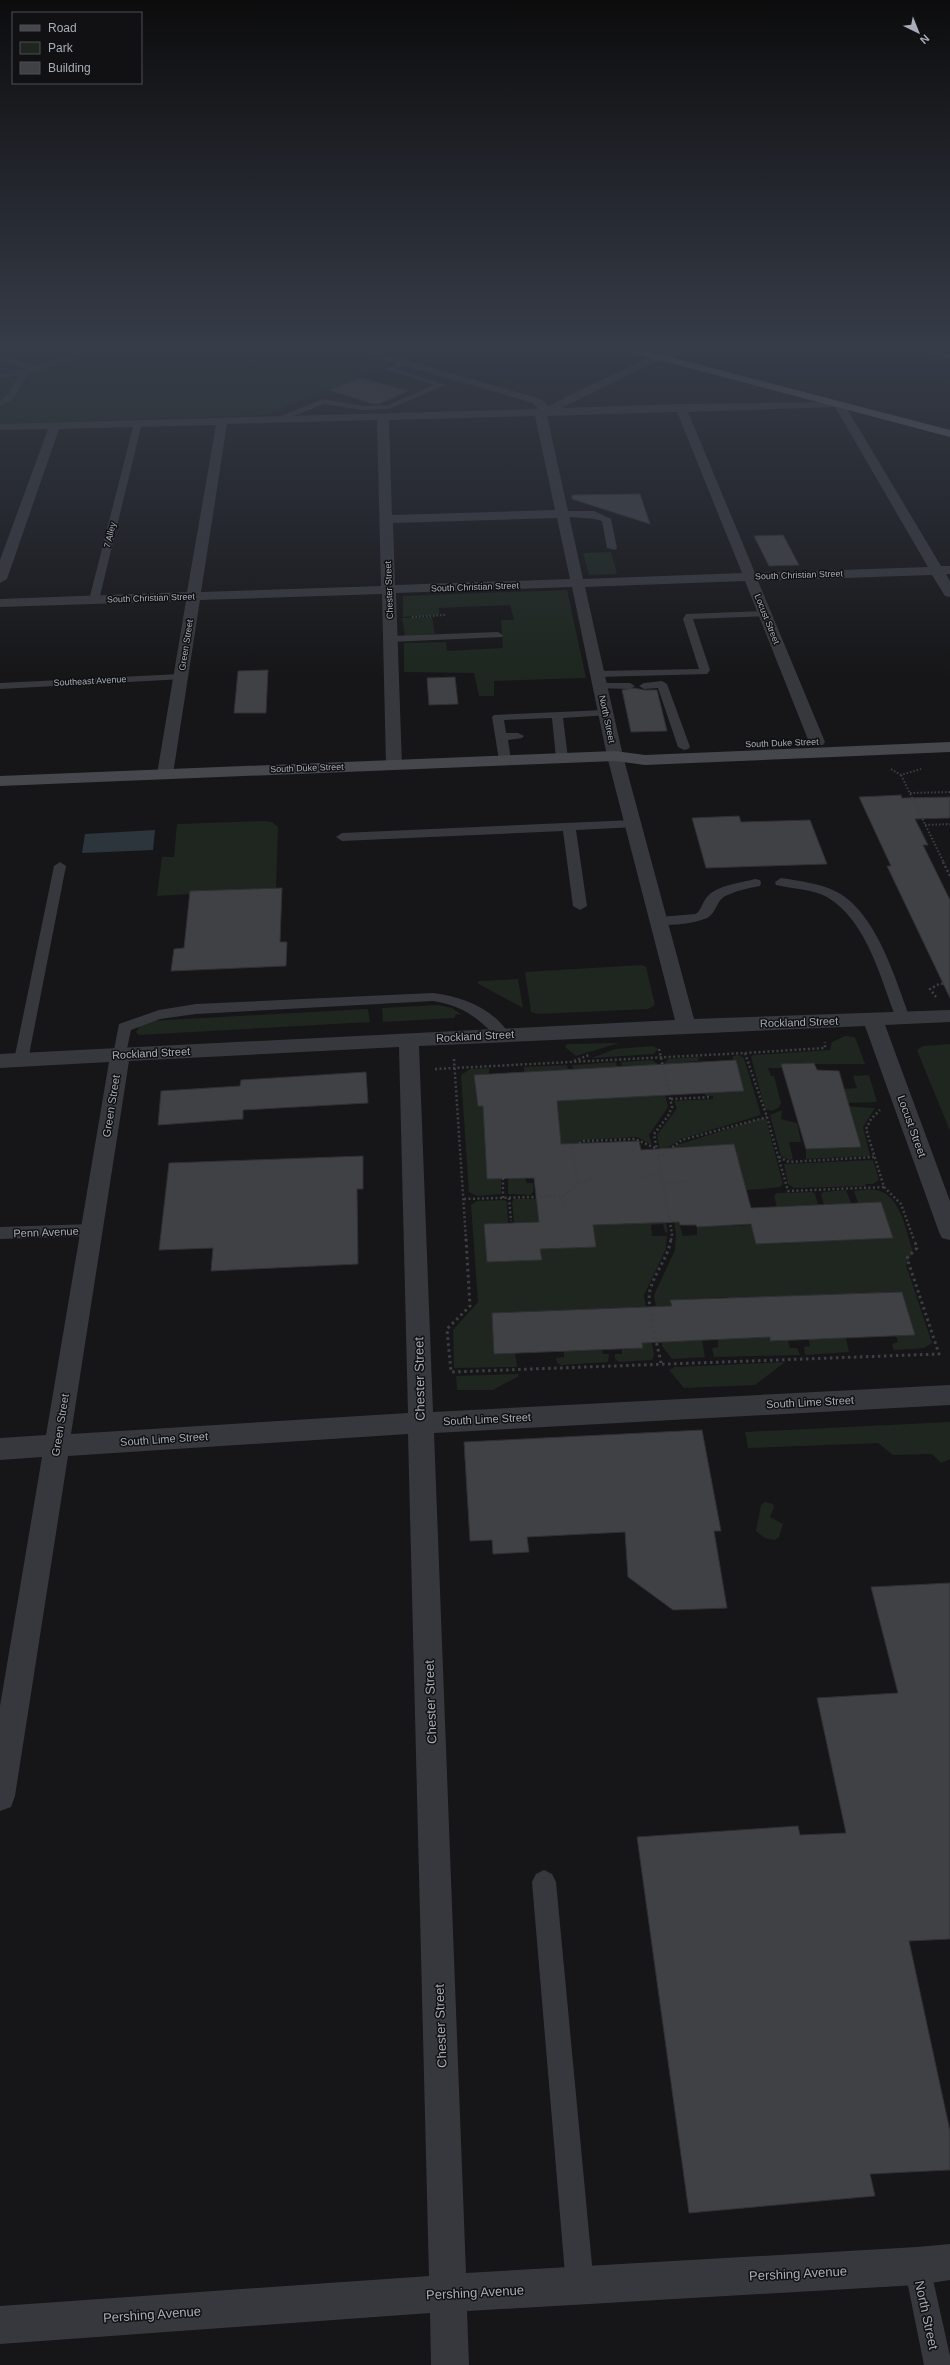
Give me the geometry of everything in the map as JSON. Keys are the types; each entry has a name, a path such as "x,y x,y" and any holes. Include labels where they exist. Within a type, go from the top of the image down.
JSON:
{"main road":[{"name":"South Duke Street","path":"615,756 642,749 950,736"},
{"name":"South Duke Street","path":"0,781 615,756 645,760 950,747"}],"street":[{"path":"0,579 43,458"},
{"name":"Green Street","path":"165,774 216,458"},
{"name":"Chester Street","path":"384,458 394,764"},
{"name":"North Street","path":"550,458 615,756 686,1026"},
{"name":"Locust Street","path":"702,458 817,742"},
{"path":"873,458 943,570 950,593"},
{"path":"386,518 562,514"},
{"name":"South Christian Street","path":"0,603 943,570"},
{"name":"Rockland Street","path":"0,1061 655,1027 950,1016"},
{"name":"Locust Street","path":"873,1019 950,1232"},
{"name":"Chester Street","path":"409,1040 450,2365"},
{"name":"Green Street","path":"0,1796 120,1055"},
{"name":"South Lime Street","path":"0,1449 420,1423 950,1394"},
{"name":"Pershing Avenue","path":"0,2326 448,2293 933,2264"}],"lane":[{"name":"7 Alley","path":"94,600 129,458"},
{"path":"562,514 594,514 606,518 612,548"},
{"path":"599,680 702,672 705,670 688,619 690,616 765,614"},
{"path":"390,639 498,635"},
{"name":"Southeast Avenue","path":"0,686 180,677"},
{"path":"599,680 647,680 659,684 684,747"},
{"path":"599,680 630,686"},
{"path":"644,686 659,684"},
{"path":"541,726 556,727 606,713"},
{"path":"505,760 498,717 556,727"},
{"path":"556,727 562,758"},
{"path":"501,733 517,732"},
{"path":"342,837 633,824"},
{"path":"569,827 580,906"},
{"path":"21,1060 60,866"},
{"path":"781,882 813,887 832,895 844,903 867,932 903,1018"},
{"path":"659,921 699,918 706,912 713,898 725,890 755,883"},
{"path":"120,1055 124,1027 146,1016 168,1011 196,1009 433,997 458,1000 478,1010 503,1035"},
{"name":"Penn Avenue","path":"0,1233 92,1230"},
{"path":"544,1882 580,2286"},
{"name":"North Street","path":"933,2264 938,2365"}],"path":[{"path":"390,618 445,615"},
{"path":"901,775 950,876"},
{"path":"910,793 950,792"},
{"path":"925,825 950,824"},
{"path":"655,1027 672,1107 668,1116 654,1134 655,1148 672,1234 669,1251 650,1291 651,1309 661,1363"},
{"path":"433,1063 433,1070 745,1053 824,1048 824,1043 830,1040"},
{"path":"745,1053 767,1117 788,1191 884,1187"},
{"path":"454,1054 470,1306 447,1329 451,1372 661,1363 939,1354 907,1258 917,1248 902,1204 884,1187 866,1129 871,1118 883,1107"},
{"path":"702,1093 705,1098"},
{"path":"671,1099 711,1097"},
{"path":"658,1158 682,1140 767,1117"},
{"path":"578,1184 572,1148 583,1142 635,1139 655,1148"},
{"path":"779,1156 789,1162 874,1157"},
{"path":"642,1177 660,1175"},
{"path":"535,1177 538,1196"},
{"path":"503,1178 503,1198"},
{"path":"464,1199 564,1196 578,1184 592,1178"},
{"path":"662,1182 690,1181"},
{"path":"564,1196 565,1211"},
{"path":"509,1198 511,1221"}],"green space":[{"path":"611,552 617,574 589,575 583,553"},
{"path":"567,590 586,678 494,681 494,696 479,696 474,673 404,672 404,643 446,642 447,651 503,648 501,620 514,620 510,605 439,608 439,615 403,617 403,596"},
{"path":"432,617 435,634 405,636 402,618"},
{"path":"272,822 278,827 276,888 191,891 190,894 157,896 162,857 174,857 177,824"},
{"path":"642,965 646,967 655,1005 648,1009 538,1014 531,1012 525,972"},
{"path":"518,979 523,1008 477,983 479,981"},
{"path":"439,1005 452,1008 462,1015 456,1014 454,1018 383,1022 382,1008"},
{"path":"368,1009 370,1022 139,1035 136,1032 141,1024 147,1021"},
{"path":"845,1036 855,1037 865,1064 781,1064 782,1068 768,1068 771,1076 774,1076 781,1103 778,1108 772,1111 765,1109 751,1057 753,1055 830,1050 832,1042"},
{"path":"619,1043 576,1056 565,1047 567,1044"},
{"path":"950,1044 950,1131 917,1050 923,1046"},
{"path":"653,1046 658,1049 654,1054 592,1058 615,1049"},
{"path":"739,1055 744,1058 761,1115 681,1139 660,1153 657,1135 677,1108 674,1101 713,1099 713,1096 706,1096 704,1093 744,1091 736,1060 733,1060 733,1056"},
{"path":"699,1057 698,1061 684,1062 686,1072 669,1072 665,1063 668,1059"},
{"path":"652,1060 658,1064 651,1073 649,1065 622,1066 621,1062"},
{"path":"616,1062 617,1067 573,1069 572,1065"},
{"path":"567,1065 568,1069 524,1072 524,1067"},
{"path":"489,1068 489,1074 474,1075 478,1106 656,1095 664,1089 668,1107 649,1135 652,1145 637,1137 584,1140 571,1147 564,1177 561,1142 485,1144 487,1179 501,1178 501,1194 477,1196 469,1192 461,1075 470,1069"},
{"path":"869,1075 877,1102 848,1103 844,1089 857,1088 853,1076"},
{"path":"843,1106 875,1108 863,1127 870,1156 806,1159 806,1149 861,1147 851,1110 844,1111"},
{"path":"782,1110 781,1119 797,1123 801,1142 789,1142 793,1159 789,1160 781,1156 770,1115"},
{"path":"763,1118 766,1119 783,1184 780,1187 747,1190 745,1186 741,1186 743,1176 734,1144 678,1147 686,1178 662,1157 677,1145"},
{"path":"873,1160 879,1180 873,1184 865,1184 866,1186 794,1188 788,1184 784,1164"},
{"path":"508,1178 525,1178 527,1183 533,1183 534,1190 531,1195 508,1194"},
{"path":"659,1179 668,1233 665,1232 663,1224 651,1225 652,1236 667,1236 666,1249 644,1295 654,1355 652,1360 619,1362 615,1359 615,1354 622,1354 622,1349 643,1348 637,1308 492,1313 494,1353 515,1353 517,1367 454,1368 453,1330 478,1302 471,1205 477,1201 505,1200 507,1202 508,1223 484,1224 487,1262 541,1260 540,1249 596,1247 593,1225 653,1223"},
{"path":"667,1184 683,1236 697,1235 697,1227 751,1225 756,1244 893,1238 858,1203 854,1191 871,1189 884,1193 897,1206 905,1225 913,1252 906,1265 932,1343 924,1348 894,1350 892,1344 898,1342 896,1336 915,1335 902,1292 761,1298 770,1341 788,1340 790,1348 797,1348 800,1355 714,1357 712,1348 718,1347 718,1339 737,1338 728,1297 671,1300 678,1341 702,1340 705,1357 672,1359 662,1346 654,1295 675,1250 676,1233"},
{"path":"846,1190 851,1203 824,1205 821,1194 823,1192"},
{"path":"812,1192 815,1194 818,1205 777,1207 774,1196 777,1193"},
{"path":"557,1198 562,1211 538,1212 539,1222 514,1223 512,1202 514,1199"},
{"path":"846,1338 849,1352 805,1355 804,1347 810,1346 808,1339"},
{"path":"602,1350 603,1354 609,1354 608,1362 560,1365 556,1358 564,1357 564,1351"},
{"path":"785,1362 755,1385 684,1388 669,1370 675,1367"},
{"path":"518,1374 519,1376 493,1390 457,1390 456,1376"},
{"path":"950,1422 950,1459 941,1463 932,1454 893,1455 878,1443 748,1448 745,1432"},
{"path":"765,1502 773,1504 774,1507 770,1517 783,1524 779,1537 775,1540 765,1538 756,1531 761,1505"}],"shaded area":[{"path":"155,830 153,850 82,853 85,834"}],"building":[{"path":"640,494 650,524 572,499 572,495"},
{"path":"783,535 799,565 769,566 754,536"},
{"path":"268,670 266,713 234,713 238,671"},
{"path":"455,677 458,704 429,705 427,678"},
{"path":"634,688 657,690 667,731 631,732 622,690"},
{"path":"901,795 902,798 950,797 950,818 915,819 928,845 923,845 950,900 950,998 887,866 891,866 859,797"},
{"path":"739,816 741,822 810,820 827,864 706,868 692,818"},
{"path":"282,888 280,942 287,942 286,966 171,971 174,949 184,948 190,891"},
{"path":"736,1060 744,1091 557,1101 561,1144 639,1141 641,1150 734,1144 751,1208 881,1202 893,1238 756,1244 751,1224 697,1227 696,1225 680,1225 679,1222 593,1225 596,1247 540,1249 542,1260 487,1262 484,1224 539,1222 534,1178 487,1179 483,1106 478,1106 474,1075"},
{"path":"814,1063 817,1070 839,1071 861,1147 806,1149 781,1064"},
{"path":"366,1072 368,1103 243,1110 243,1119 158,1125 161,1091 240,1086 241,1080"},
{"path":"363,1156 363,1189 357,1189 358,1264 211,1271 213,1248 159,1250 169,1163"},
{"path":"902,1292 915,1335 770,1341 770,1337 642,1343 643,1348 494,1354 492,1313 672,1306 670,1300"},
{"path":"702,1430 721,1531 714,1531 727,1608 673,1610 628,1577 625,1532 527,1537 529,1552 493,1554 492,1540 470,1541 464,1442"},
{"path":"950,1583 950,1939 909,1941 950,2131 950,2170 870,2174 875,2196 689,2213 637,1837 798,1826 800,1835 846,1833 817,1698 898,1693 871,1587"}]}
